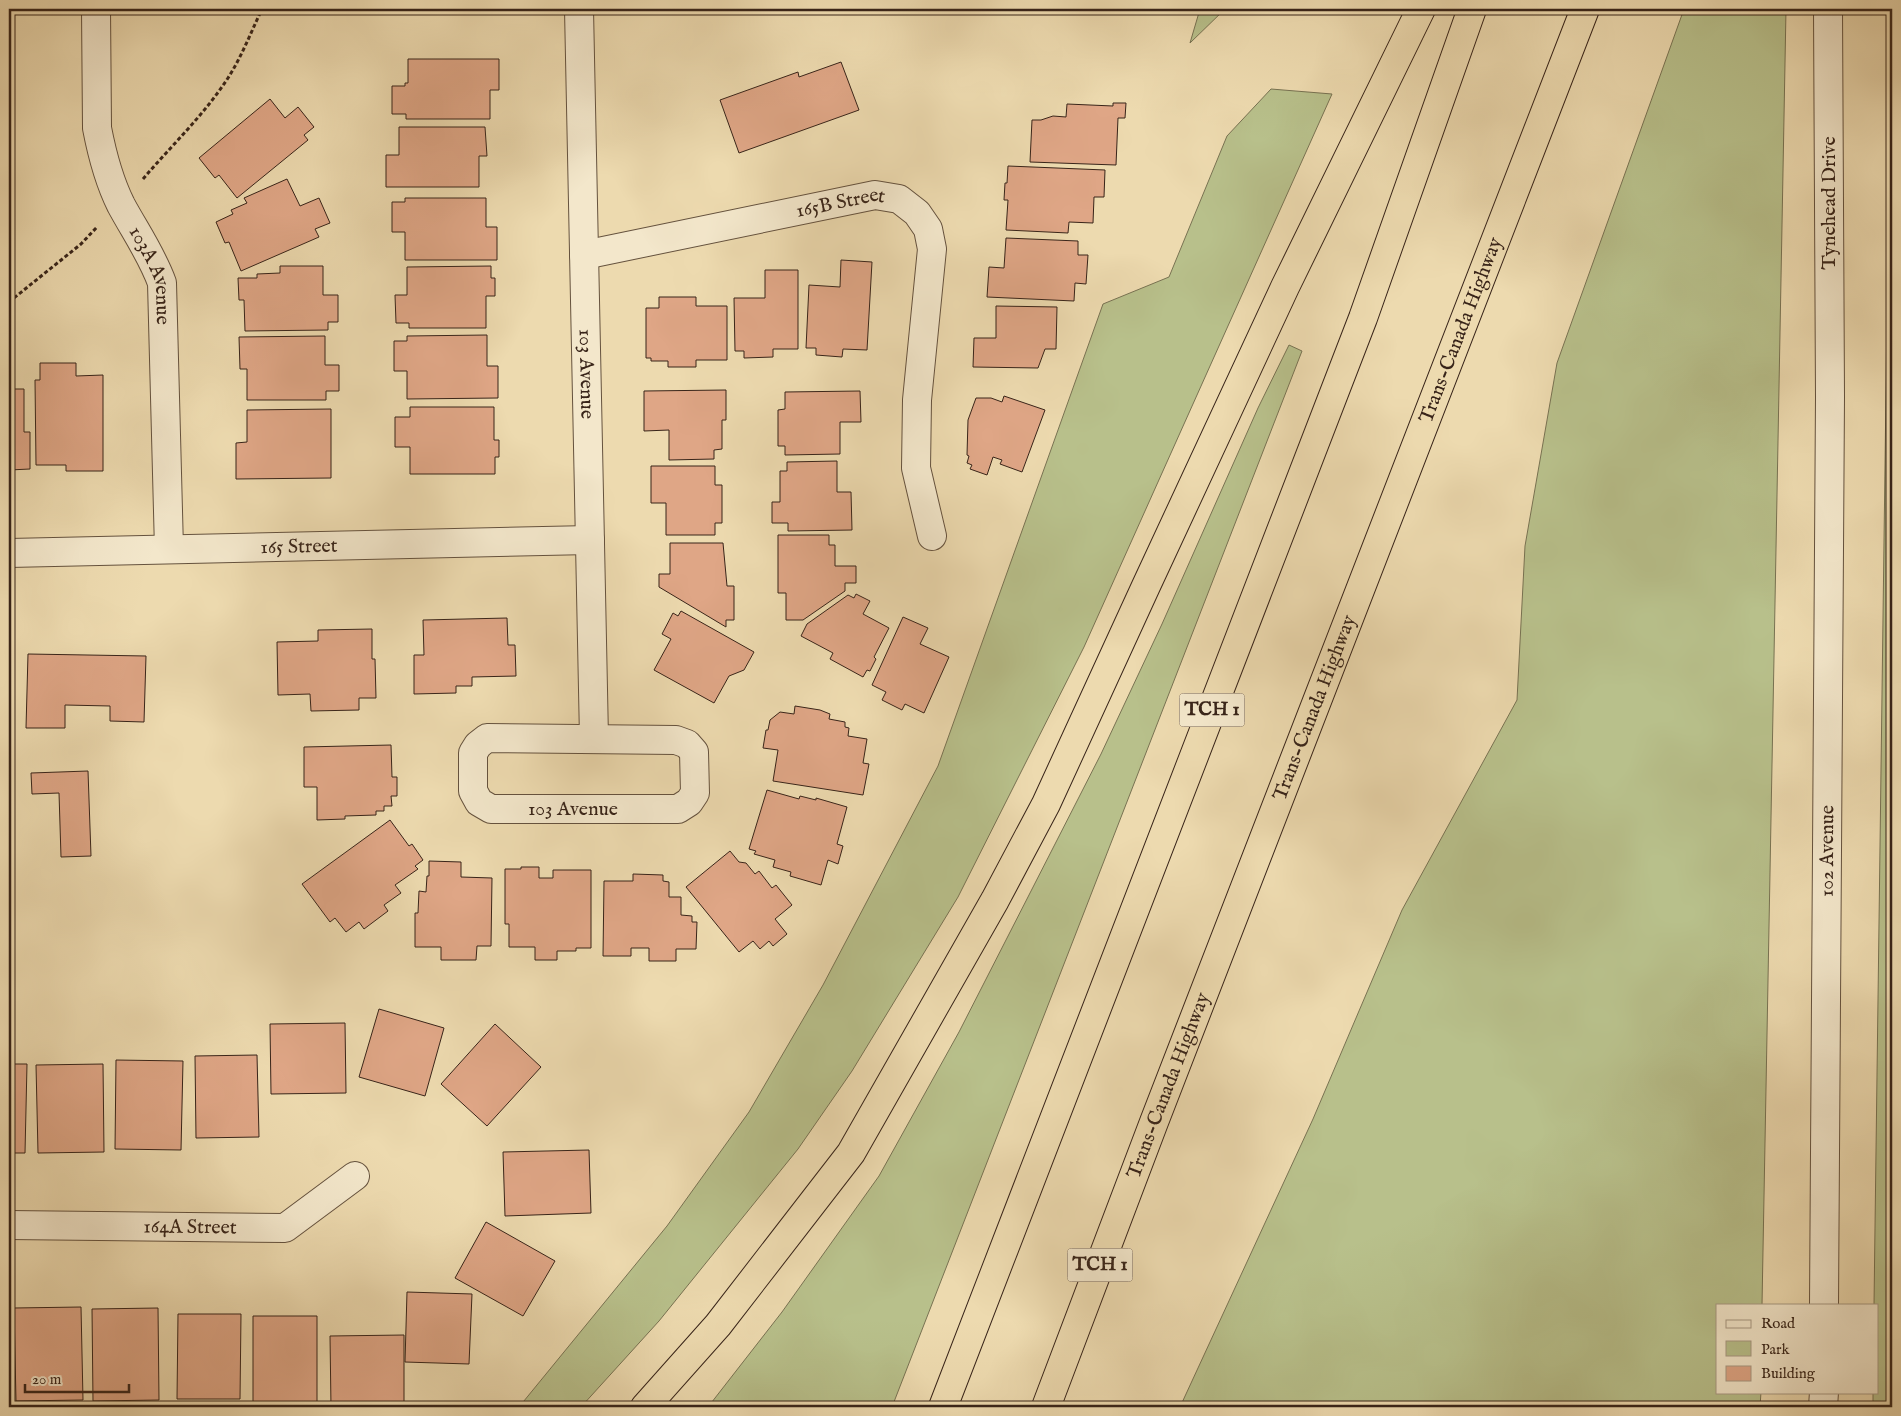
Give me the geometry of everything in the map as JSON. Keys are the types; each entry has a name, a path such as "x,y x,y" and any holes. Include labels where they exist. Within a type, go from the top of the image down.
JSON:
{"highway":[{"path":"645,1407 718,1325 851,1153 995,900 1046,804 1281,296 1421,9"},
{"name":"TCH 1","path":"943,1407 1363,318 1472,9"},
{"name":"Trans-Canada Highway","path":"1046,1407 1157,1113 1585,9"}],"street":[{"name":"103A Avenue","path":"96,9 97,128 101,147 120,203 154,262 162,283 169,550"},
{"name":"103 Avenue","path":"579,9 594,738"},
{"name":"Tynehead Drive","path":"1828,9 1830,397"},
{"name":"165B Street","path":"584,255 875,195 899,199 918,213 928,229 932,249 918,400 916,468 932,536"},
{"name":"102 Avenue","path":"1824,1304 1830,397"},
{"name":"165 Street","path":"9,553 590,540"},
{"name":"103 Avenue","path":"487,738 594,738 676,740 686,744 694,752 695,793 689,802 678,809 491,809 479,802 473,791 474,752 478,745 487,738"},
{"name":"164A Street","path":"9,1225 285,1228 355,1176"},
{"path":"1823,1407 1824,1394"}],"path":[{"path":"142,180 204,109 226,80 241,55 262,9"},
{"path":"9,302 81,244 98,226"}],"green space":[{"path":"1200,9 1225,9 1190,43"},
{"path":"1684,9 1786,9 1762,1304 1716,1304 1716,1394 1761,1394 1760,1407 1180,1407 1313,1119 1402,910 1517,700 1525,546 1557,363"},
{"path":"1892,9 1892,1407 1873,1407 1873,1394 1878,1394 1878,1304 1874,1304"},
{"path":"1271,89 1332,94 1084,647 958,897 852,1071 798,1149 659,1321 581,1407 519,1407 667,1226 749,1112 823,985 938,766 1103,304 1169,277 1227,136"},
{"path":"1289,345 1302,351 892,1407 708,1407 782,1312 879,1176 959,1032 1101,754 1162,624 1258,408"}],"building":[{"path":"408,59 499,59 499,90 490,90 490,119 406,119 406,114 392,114 392,86 405,86 405,83 408,83"},
{"path":"841,62 859,110 739,153 720,100 798,72 799,77"},
{"path":"270,99 285,118 298,107 314,127 304,135 308,140 237,198 219,175 215,178 199,158"},
{"path":"1113,103 1126,103 1125,118 1118,118 1116,165 1030,162 1032,120 1041,120 1053,116 1066,117 1067,104 1113,106"},
{"path":"399,127 485,127 487,156 479,156 479,187 386,187 386,155 399,155"},
{"path":"1008,166 1105,170 1104,197 1094,197 1093,223 1069,222 1068,233 1006,230 1008,200 1004,200"},
{"path":"287,179 300,206 319,198 330,223 315,229 319,237 241,271 229,242 225,243 216,222 233,214 231,210 247,203 244,198"},
{"path":"405,198 486,198 486,227 497,227 497,260 405,260 405,232 392,232 392,202 405,202"},
{"path":"1006,238 1078,241 1078,255 1088,255 1086,284 1075,283 1074,301 987,297 989,267 1004,268"},
{"path":"841,260 872,262 867,350 843,349 842,357 816,355 816,348 806,348 809,285 840,287"},
{"path":"280,266 323,266 323,295 338,295 338,322 328,322 328,330 245,331 244,300 239,300 238,278 257,278 257,274 280,273"},
{"path":"491,266 491,278 495,278 495,296 486,296 486,328 409,328 409,323 396,323 395,295 407,295 407,267"},
{"path":"765,270 798,270 798,349 773,349 773,357 744,358 744,351 735,351 734,298 765,298"},
{"path":"659,297 696,297 696,306 727,306 727,360 696,360 696,367 668,367 668,361 651,361 651,358 646,358 646,308 659,308"},
{"path":"996,306 1057,307 1056,349 1045,349 1038,368 973,367 974,338 996,338"},
{"path":"487,335 487,366 498,366 498,398 407,399 407,371 394,371 394,341 407,341 407,336"},
{"path":"325,336 325,365 339,365 339,391 326,391 326,400 247,400 247,369 240,369 239,337"},
{"path":"40,363 76,363 76,376 103,375 103,471 66,471 66,465 36,465 35,380 40,380"},
{"path":"9,389 24,389 24,432 30,432 30,469 9,470"},
{"path":"726,390 726,420 722,420 722,449 714,450 714,459 669,460 669,430 644,431 644,391"},
{"path":"860,391 861,422 840,422 840,454 785,455 785,446 778,446 778,410 785,409 785,392"},
{"path":"1004,396 1045,410 1022,472 1000,464 1002,460 993,457 987,475 970,469 972,465 967,463 969,456 967,455 968,420 976,398 991,398 1002,402"},
{"path":"410,407 494,407 494,440 499,440 499,457 495,457 495,474 410,474 410,447 395,447 395,417 410,417"},
{"path":"331,409 331,478 236,479 236,443 247,442 247,410"},
{"path":"837,461 837,492 851,492 852,530 788,531 788,523 772,523 772,502 780,502 780,471 787,471 787,462"},
{"path":"651,466 715,466 715,485 722,485 722,523 715,523 715,535 666,535 666,503 651,503"},
{"path":"778,535 829,535 829,545 835,545 835,566 856,566 856,583 845,583 845,591 803,620 786,620 786,593 778,593"},
{"path":"670,543 723,543 727,586 734,586 734,620 726,620 726,627 659,587 659,574 670,574"},
{"path":"856,594 870,601 863,614 889,628 874,657 876,659 870,671 867,670 863,677 830,659 833,653 801,636 807,624 848,595 854,598"},
{"path":"681,611 754,652 744,670 729,676 714,703 654,670 671,639 662,634 673,613 678,616"},
{"path":"903,617 928,628 920,644 949,657 924,713 905,704 902,710 882,700 886,692 872,685"},
{"path":"507,618 508,645 515,645 516,676 472,677 472,686 456,686 456,693 414,694 414,655 424,655 423,620"},
{"path":"372,629 372,659 375,659 376,698 359,698 359,710 311,711 310,694 278,695 277,642 318,641 318,630"},
{"path":"28,654 146,656 144,722 110,721 110,706 65,705 65,728 26,728"},
{"path":"795,706 820,710 830,714 829,719 845,722 845,727 849,728 848,736 867,739 863,763 869,764 863,795 773,781 778,750 763,748 766,730 768,730 770,720 780,712 794,714"},
{"path":"391,745 392,777 397,777 397,796 391,796 392,806 384,806 384,811 376,811 376,815 345,816 345,819 317,820 317,787 304,787 304,747"},
{"path":"88,771 91,856 61,857 59,793 32,794 31,773"},
{"path":"767,790 799,799 800,796 816,800 816,798 847,807 837,844 843,846 838,864 828,860 821,885 790,876 791,872 773,867 775,860 754,854 756,851 749,849"},
{"path":"390,820 409,846 412,844 423,860 415,866 418,869 395,885 401,893 384,905 388,911 364,929 359,922 346,932 335,918 330,922 302,884"},
{"path":"730,851 739,862 746,863 755,874 759,871 772,888 776,885 792,905 775,919 787,934 773,946 769,941 760,949 753,941 739,952 686,887"},
{"path":"429,861 461,862 461,877 492,878 491,946 477,946 476,960 441,960 441,947 415,947 415,913 418,913 419,891 426,892"},
{"path":"521,867 539,867 539,878 553,878 553,870 591,870 591,948 576,948 576,951 557,951 557,960 535,960 535,947 509,947 509,924 505,924 505,869 521,869"},
{"path":"633,874 663,875 663,881 669,882 669,897 681,897 681,915 692,916 692,922 697,922 696,949 676,949 676,961 649,961 649,948 631,948 631,956 603,956 604,881 633,881"},
{"path":"379,1009 444,1028 425,1096 359,1077"},
{"path":"345,1023 346,1093 271,1094 270,1024"},
{"path":"495,1024 541,1067 487,1126 441,1084"},
{"path":"257,1055 259,1137 196,1138 195,1056"},
{"path":"116,1060 183,1061 181,1150 115,1149"},
{"path":"9,1064 27,1064 25,1153 9,1153"},
{"path":"103,1064 104,1152 38,1153 36,1065"},
{"path":"589,1150 591,1213 505,1216 503,1152"},
{"path":"486,1222 555,1261 523,1316 455,1278"},
{"path":"407,1292 472,1294 469,1364 405,1362"},
{"path":"81,1307 83,1400 16,1401 14,1308"},
{"path":"158,1308 159,1400 93,1401 92,1309"},
{"path":"178,1314 241,1314 240,1399 177,1399"},
{"path":"253,1316 317,1316 317,1402 253,1402"},
{"path":"404,1335 404,1407 331,1407 330,1336"}]}
